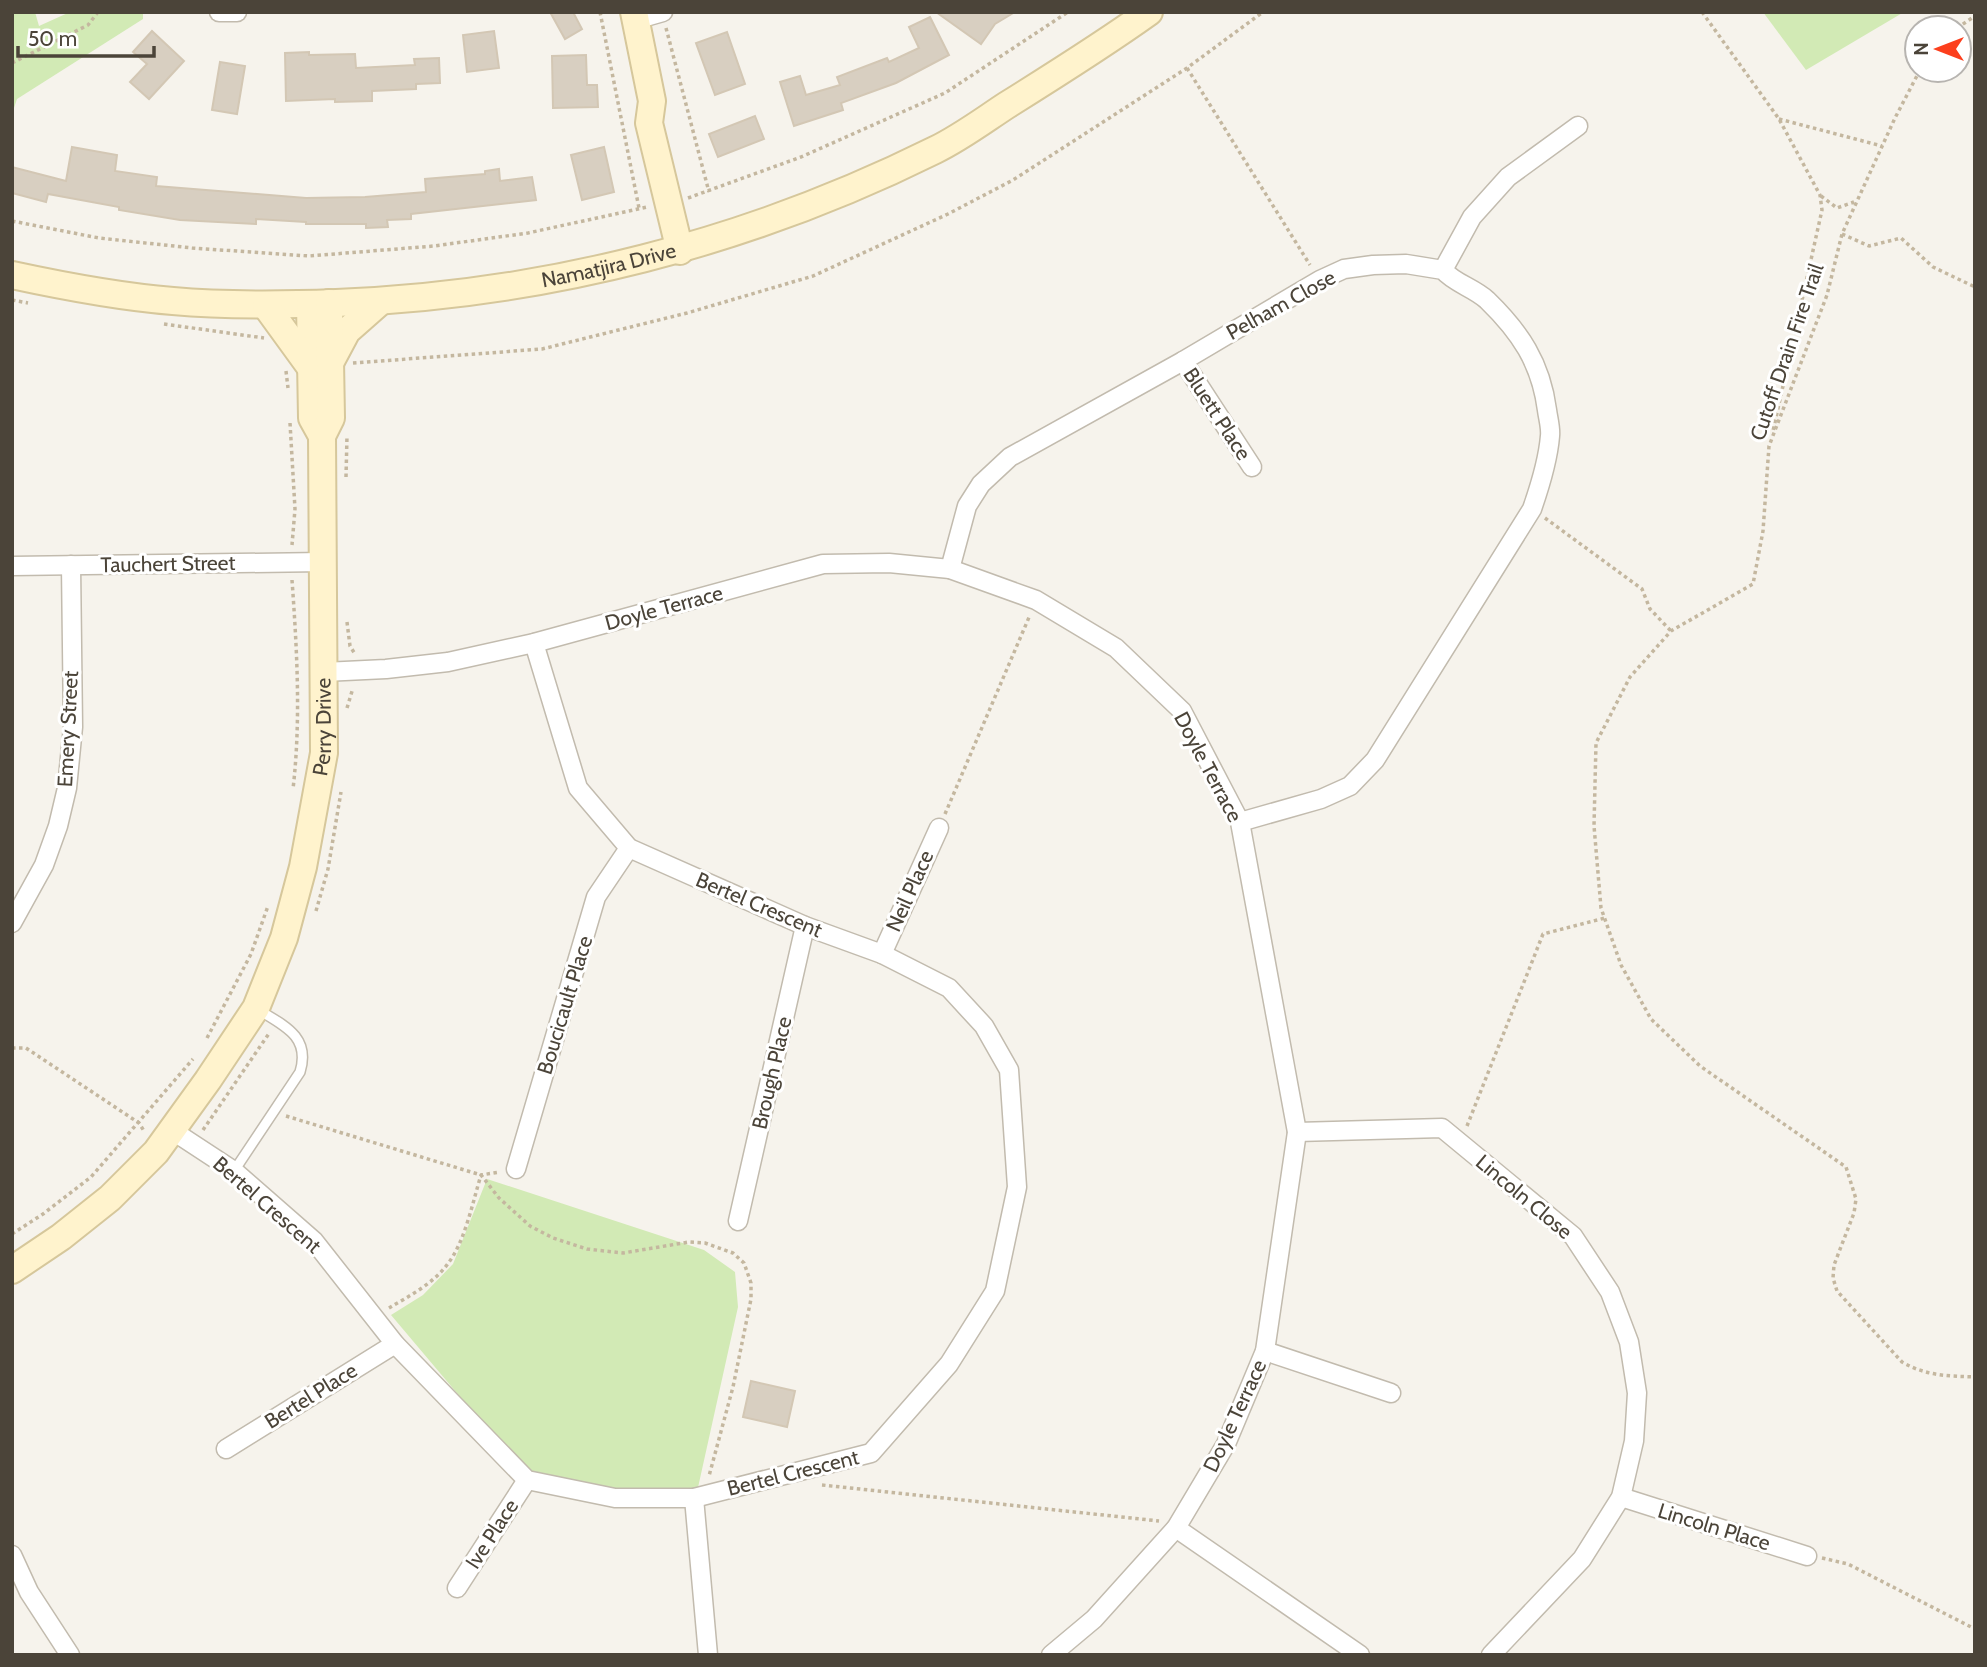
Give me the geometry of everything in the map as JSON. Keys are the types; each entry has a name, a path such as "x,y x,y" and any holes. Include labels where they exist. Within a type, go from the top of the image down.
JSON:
{"street":[{"path":"219,12 237,12"},
{"name":"Namatjira Drive","path":"12,275 171,301 267,306 381,301 472,292 591,273 688,248 815,204 938,149 1102,46 1149,12"},
{"path":"663,13 635,16 652,101 665,119 688,248"},
{"path":"1443,270 1472,217 1508,177 1578,126"},
{"name":"Pelham Close","path":"950,569 967,506 981,484 1010,457 1183,361 1320,280 1344,270 1373,265 1406,264 1443,270 1476,290 1504,316 1528,348 1544,387 1551,435 1543,477 1532,509 1376,760 1350,786 1321,799 1240,822"},
{"path":"267,306 319,359 381,301"},
{"name":"Perry Drive","path":"12,1270 61,1237 110,1198 156,1152 266,1014 303,867 324,753 322,436 331,418 319,359 319,304"},
{"name":"Bluett Place","path":"1183,361 1252,467"},
{"name":"Tauchert Street","path":"12,566 323,562"},
{"name":"Doyle Terrace","path":"324,672 448,662 534,643 823,565 889,563 950,569 1036,600 1116,648 1182,711 1240,822 1297,1132 1265,1351 1226,1444 1176,1528 1094,1619 1051,1655"},
{"name":"Emery Street","path":"12,923 44,865 58,826 67,788 73,727 71,565"},
{"name":"Bertel Crescent","path":"173,1131 234,1171 314,1241 395,1344 527,1480 615,1498 694,1498 871,1453 949,1364 995,1291 1017,1187 1009,1070 984,1026 949,988 882,954 805,926 629,848 578,788 534,643"},
{"name":"Neil Place","path":"882,954 939,828"},
{"name":"Boucicault Place","path":"516,1169 596,897 629,848"},
{"name":"Brough Place","path":"738,1221 805,926"},
{"name":"Lincoln Close","path":"1297,1132 1442,1128 1573,1236 1610,1292 1629,1342 1637,1393 1634,1441 1621,1497 1582,1559 1491,1655"},
{"name":"Bertel Place","path":"226,1449 395,1344"},
{"path":"1265,1351 1391,1394"},
{"name":"Ive Place","path":"457,1588 527,1480"},
{"name":"Lincoln Place","path":"1621,1497 1807,1556"},
{"path":"694,1498 708,1655"},
{"path":"1176,1528 1360,1655"},
{"path":"12,1555 29,1592 70,1655"}],"lane":[{"path":"234,1171 300,1072 304,1059 302,1046 296,1036 286,1025 266,1014"}],"path":[{"path":"12,63 88,25 98,12"},
{"path":"12,221 99,238 309,256 447,244 528,233 639,208 600,12"},
{"path":"663,13 709,192 801,157 946,93 1068,12"},
{"path":"288,401 287,374 280,355 291,350 319,359 344,356 352,363 542,349 687,313 813,276 948,214 1013,180 1186,68 1263,12"},
{"path":"1702,12 1779,119 1820,195 1822,209 1769,446"},
{"path":"12,40 12,55"},
{"path":"1186,68 1320,280"},
{"name":"Cutoff Drain Fire Trail","path":"1913,84 1842,234 1827,295 1769,446 1763,531 1753,584 1671,631 1630,677 1596,743 1594,826 1601,908 1621,964 1651,1020 1700,1066 1846,1167 1856,1199 1854,1213 1834,1265 1833,1278 1838,1290 1902,1362 1915,1370 1938,1376 1975,1377"},
{"path":"1779,119 1882,146"},
{"path":"1820,195 1838,208 1855,202"},
{"path":"1842,234 1869,246 1901,238 1933,267 1975,286"},
{"path":"289,414 295,509 290,562 298,656 297,755 293,793"},
{"path":"1532,509 1642,589 1650,609 1671,631"},
{"path":"939,828 1036,600"},
{"path":"12,1234 91,1177 201,1050 251,954 268,906"},
{"path":"1460,1144 1543,934 1605,918"},
{"path":"203,1131 266,1014"},
{"path":"12,1048 26,1048 139,1123"},
{"path":"274,1112 481,1175 516,1169"},
{"path":"481,1175 499,1198 530,1226 553,1238 587,1250 623,1253 689,1242 705,1243 733,1253 744,1263 751,1283 751,1299 733,1387 709,1478 694,1498"},
{"path":"375,1317 416,1291 449,1263 459,1243 481,1175"},
{"path":"822,1485 1161,1521 1176,1528"},
{"path":"1807,1556 1848,1564 1975,1629"}],"green space":[{"path":"12,12 35,12 39,26 70,12 143,12 143,19 17,99 12,114"},
{"path":"1763,12 1904,12 1806,70"},
{"path":"487,1179 704,1250 735,1272 738,1307 697,1492 616,1494 527,1476 391,1315 423,1295 453,1264"}],"building":[{"path":"550,12 573,12 582,29 565,39"},
{"path":"936,12 1015,12 995,24 981,44"},
{"path":"930,17 949,55 896,83 841,103 843,110 794,126 780,82 800,76 806,95 840,85 837,77 887,58 889,62 919,48 909,27"},
{"path":"152,31 184,61 149,99 130,82 147,64 133,52"},
{"path":"494,31 499,68 467,72 463,35"},
{"path":"727,32 745,84 715,95 696,43"},
{"path":"309,52 309,55 355,54 356,68 415,65 414,59 439,58 440,83 416,84 416,89 372,91 372,101 286,101 285,53"},
{"path":"586,55 587,85 597,85 598,107 553,108 552,56"},
{"path":"220,62 245,66 237,114 212,110"},
{"path":"755,116 764,139 718,157 709,134"},
{"path":"72,147 117,155 115,171 157,177 156,186 306,198 365,197 426,192 425,179 485,174 485,171 499,169 500,181 532,177 536,200 411,214 411,219 387,220 388,227 366,228 366,224 306,224 256,219 256,224 180,220 48,194 46,202 12,193 12,167 66,181"},
{"path":"604,147 614,192 582,200 571,155"},
{"path":"751,1381 795,1391 787,1427 743,1417"}]}
